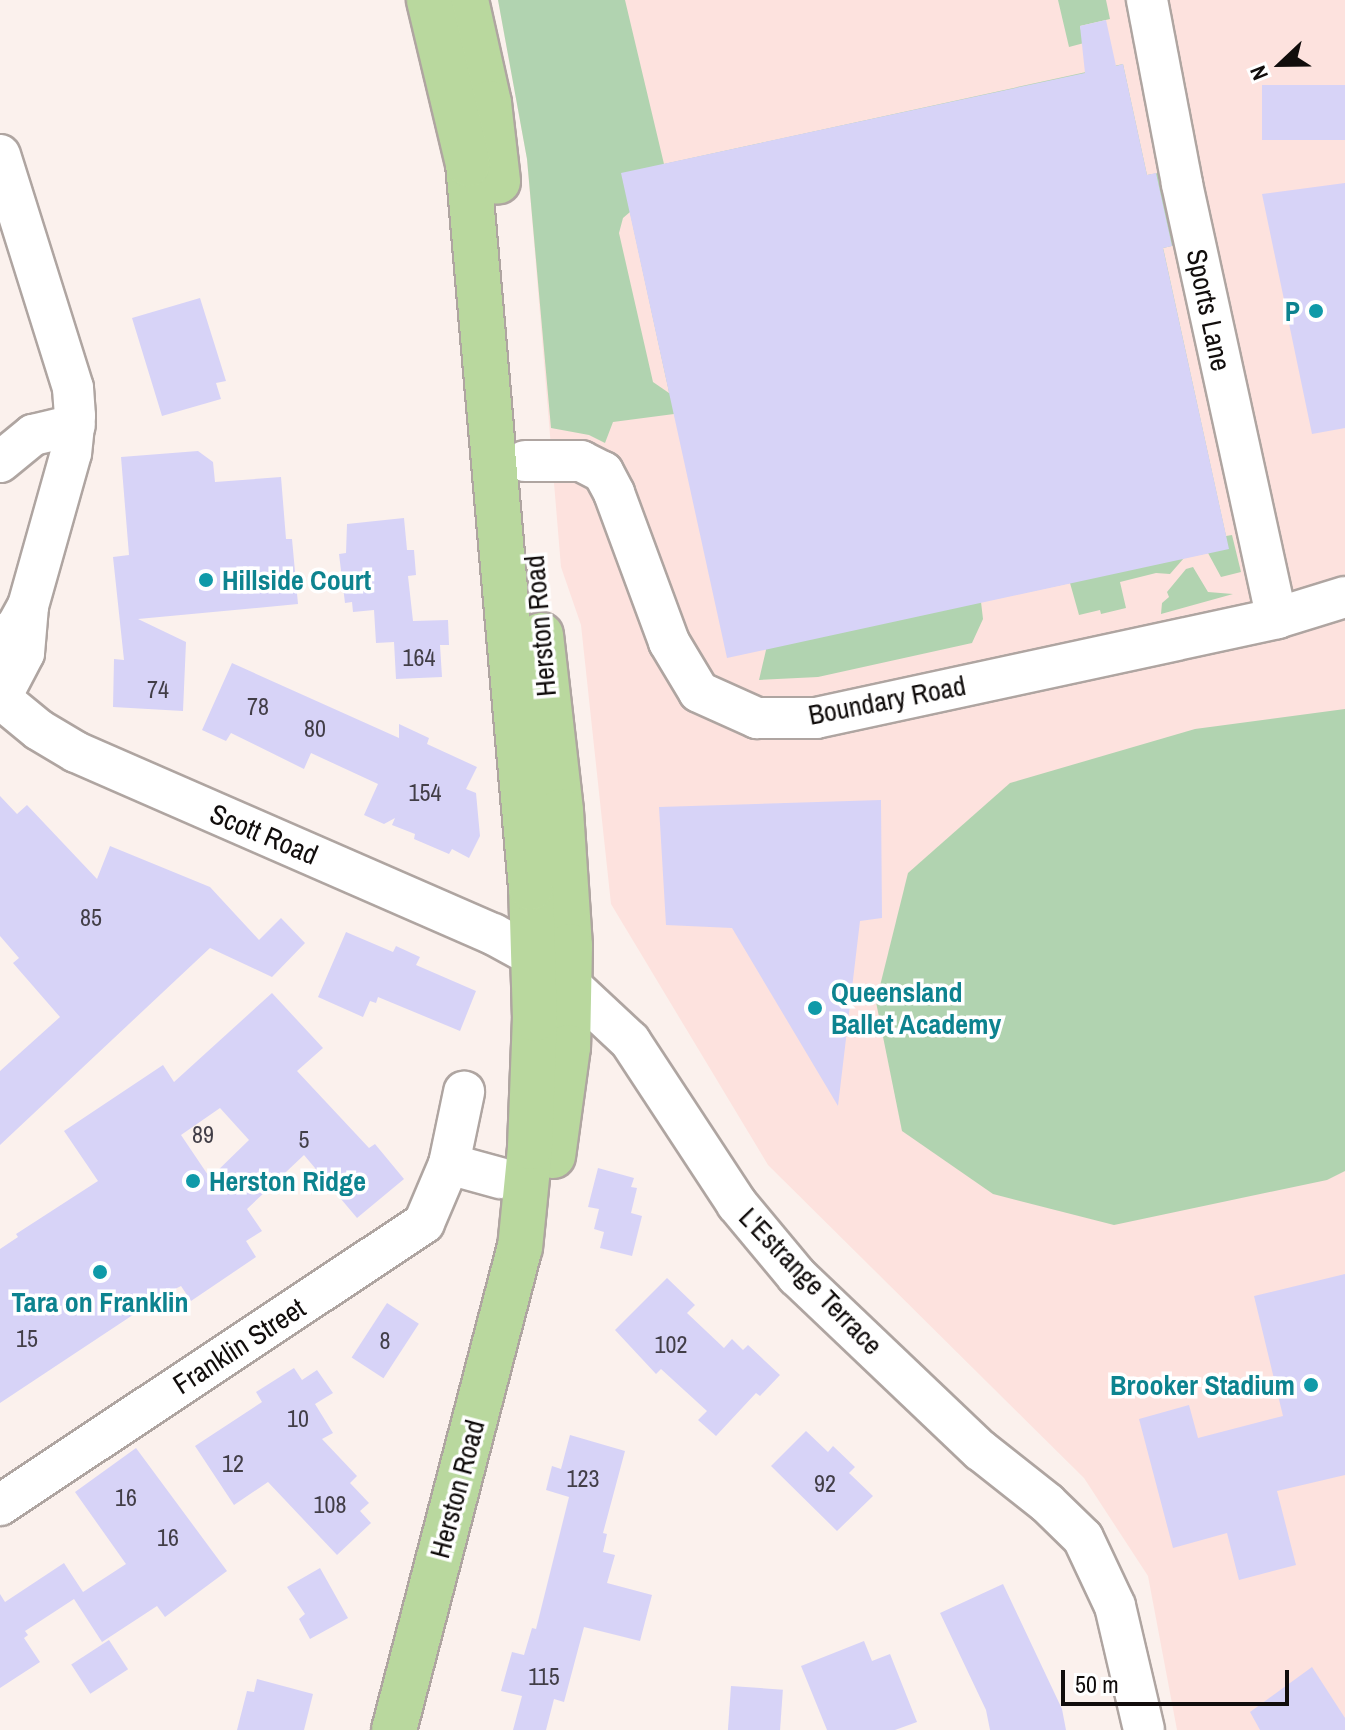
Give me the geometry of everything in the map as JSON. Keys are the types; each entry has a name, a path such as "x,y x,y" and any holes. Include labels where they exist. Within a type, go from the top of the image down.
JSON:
{"main road":[{"name":"Herston Road","path":"394,1730 520,1248 530,1147 535,957 511,641 468,164 429,0"},
{"name":"Herston Road","path":"466,0 489,103 545,690 561,811 570,985 566,1070 553,1155 541,1205 520,1248"},
{"path":"511,641 521,599 514,513 525,461"},
{"path":"535,957 570,985"}],"street":[{"name":"Sports Lane","path":"1147,0 1182,184 1277,618"},
{"name":"Scott Road","path":"0,155 73,388 75,425 71,453 28,606 24,653 0,699 39,730 76,752 493,934 535,957"},
{"path":"0,462 33,435 75,425"},
{"name":"Boundary Road","path":"525,461 581,461 603,472 669,642 699,692 757,718 816,718 1277,618 1345,597"},
{"name":"Scott Road","path":"0,642 17,626 28,606"},
{"name":"L'Estrange Terrace","path":"570,985 630,1041 760,1235 797,1276 1041,1510 1083,1538 1112,1595 1144,1730"},
{"name":"Franklin Street","path":"0,1505 420,1227 433,1208 449,1164 464,1092"},
{"path":"449,1164 500,1178"},
{"name":"L'Estrange Terrace","path":"1041,1510 1090,1598 1103,1639 1121,1730"}],"shaded area":[{"path":"498,0 1345,0 1345,1730 1177,1730 1148,1576 1084,1478 768,1165 611,904 581,625 561,567 527,159"}],"green space":[{"path":"498,0 625,0 664,164 1123,64 1147,175 1164,172 1180,244 1163,248 1226,536 1232,535 1241,572 1221,577 1208,553 1184,558 1170,574 1156,573 1120,582 1126,608 1101,614 1100,610 1079,615 1070,583 981,602 983,619 972,643 818,677 759,680 766,650 674,414 613,422 605,443 589,435 551,428 527,159","holes":["630,212 669,393 653,382 619,233 623,218"]},
{"path":"1058,0 1106,0 1110,19 1080,26 1084,43 1069,47"},
{"path":"1193,567 1208,592 1233,594 1161,614 1162,603 1169,597 1167,592 1186,569"},
{"path":"1345,709 1345,1171 1327,1180 1114,1225 993,1194 902,1131 876,1002 908,873 1010,783 1195,729"}],"building":[{"path":"1106,20 1116,66 1123,64 1147,175 1156,173 1172,246 1163,248 1229,549 727,658 621,173 1085,73 1080,26"},
{"path":"1262,85 1345,85 1345,140 1262,140"},
{"name":"P","path":"1345,183 1345,428 1312,434 1262,194"},
{"path":"200,298 226,381 216,383 221,399 162,416 132,318"},
{"path":"198,451 213,462 215,482 281,477 286,539 292,539 298,604 138,619 186,642 183,711 113,707 114,659 124,660 113,557 129,555 121,457"},
{"path":"404,518 407,550 414,550 416,575 408,576 413,621 448,620 449,645 440,645 442,677 396,679 394,642 376,643 374,610 353,612 352,602 345,603 339,554 346,553 347,524"},
{"path":"232,663 399,738 399,724 429,738 427,744 477,767 466,789 476,793 480,836 469,858 452,849 449,854 414,839 415,834 392,825 395,818 384,824 364,815 378,784 311,753 304,769 231,733 226,741 202,730"},
{"path":"0,796 17,814 27,805 97,879 110,846 210,887 259,940 281,918 305,943 272,977 210,948 0,1145 0,1071 60,1017 13,963 19,958 0,936"},
{"name":"Queensland Ballet Academy","path":"881,800 882,918 860,921 838,1106 732,928 666,925 659,807"},
{"path":"346,932 393,952 396,946 420,957 416,965 476,991 460,1031 378,997 376,1003 370,1001 363,1017 318,997"},
{"path":"272,993 323,1048 297,1071 369,1148 375,1144 404,1179 357,1218 304,1155 247,1209 262,1231 246,1241 256,1257 191,1301 181,1286 163,1295 0,1403 0,1249 18,1237 16,1234 98,1181 64,1131 163,1065 174,1082","holes":["220,1108 249,1140 210,1178 181,1135"]},
{"path":"598,1168 634,1178 631,1187 637,1188 631,1213 642,1216 632,1256 600,1248 604,1232 594,1229 599,1209 588,1207"},
{"path":"1345,1274 1345,1475 1277,1491 1296,1565 1239,1580 1227,1533 1173,1548 1139,1419 1189,1405 1198,1438 1283,1416 1254,1296"},
{"path":"667,1278 695,1305 687,1313 724,1348 732,1339 743,1350 748,1345 780,1375 760,1396 756,1393 716,1436 698,1420 707,1411 661,1369 656,1374 615,1330"},
{"path":"387,1303 419,1324 383,1378 352,1358"},
{"path":"294,1368 302,1380 317,1370 333,1393 315,1404 333,1433 322,1439 357,1476 350,1483 369,1503 360,1511 371,1523 337,1555 268,1482 234,1505 195,1446 262,1402 256,1392"},
{"path":"806,1431 828,1452 833,1446 855,1467 849,1473 873,1496 837,1531 771,1466"},
{"path":"570,1435 625,1451 603,1533 607,1534 603,1552 615,1555 607,1583 652,1595 640,1641 584,1627 564,1702 554,1699 546,1730 513,1730 522,1696 501,1691 512,1652 524,1655 532,1628 536,1629 569,1497 546,1490 552,1466 561,1469"},
{"path":"136,1448 227,1571 165,1617 157,1606 102,1642 74,1599 25,1631 28,1635 24,1638 40,1662 0,1688 0,1594 5,1602 64,1563 83,1592 126,1564 75,1492"},
{"path":"320,1568 348,1618 310,1639 299,1619 305,1614 287,1587"},
{"path":"1003,1584 1062,1709 1066,1730 990,1730 986,1710 940,1613"},
{"path":"109,1640 128,1669 90,1694 71,1665"},
{"path":"864,1641 872,1661 890,1654 917,1722 895,1730 827,1730 801,1666"},
{"path":"1312,1667 1345,1718 1345,1730 1260,1730 1250,1712"},
{"path":"257,1679 313,1694 304,1730 237,1730 247,1691 254,1692"},
{"path":"731,1686 783,1690 780,1730 728,1730"}],"place":[{"name":"P","path":"1316,311"},
{"name":"Hillside Court","path":"206,580"},
{"name":"Queensland Ballet Academy","path":"815,1008"},
{"name":"Herston Ridge","path":"193,1181"},
{"name":"Tara on Franklin","path":"100,1272"},
{"name":"Brooker Stadium","path":"1311,1385"}]}
